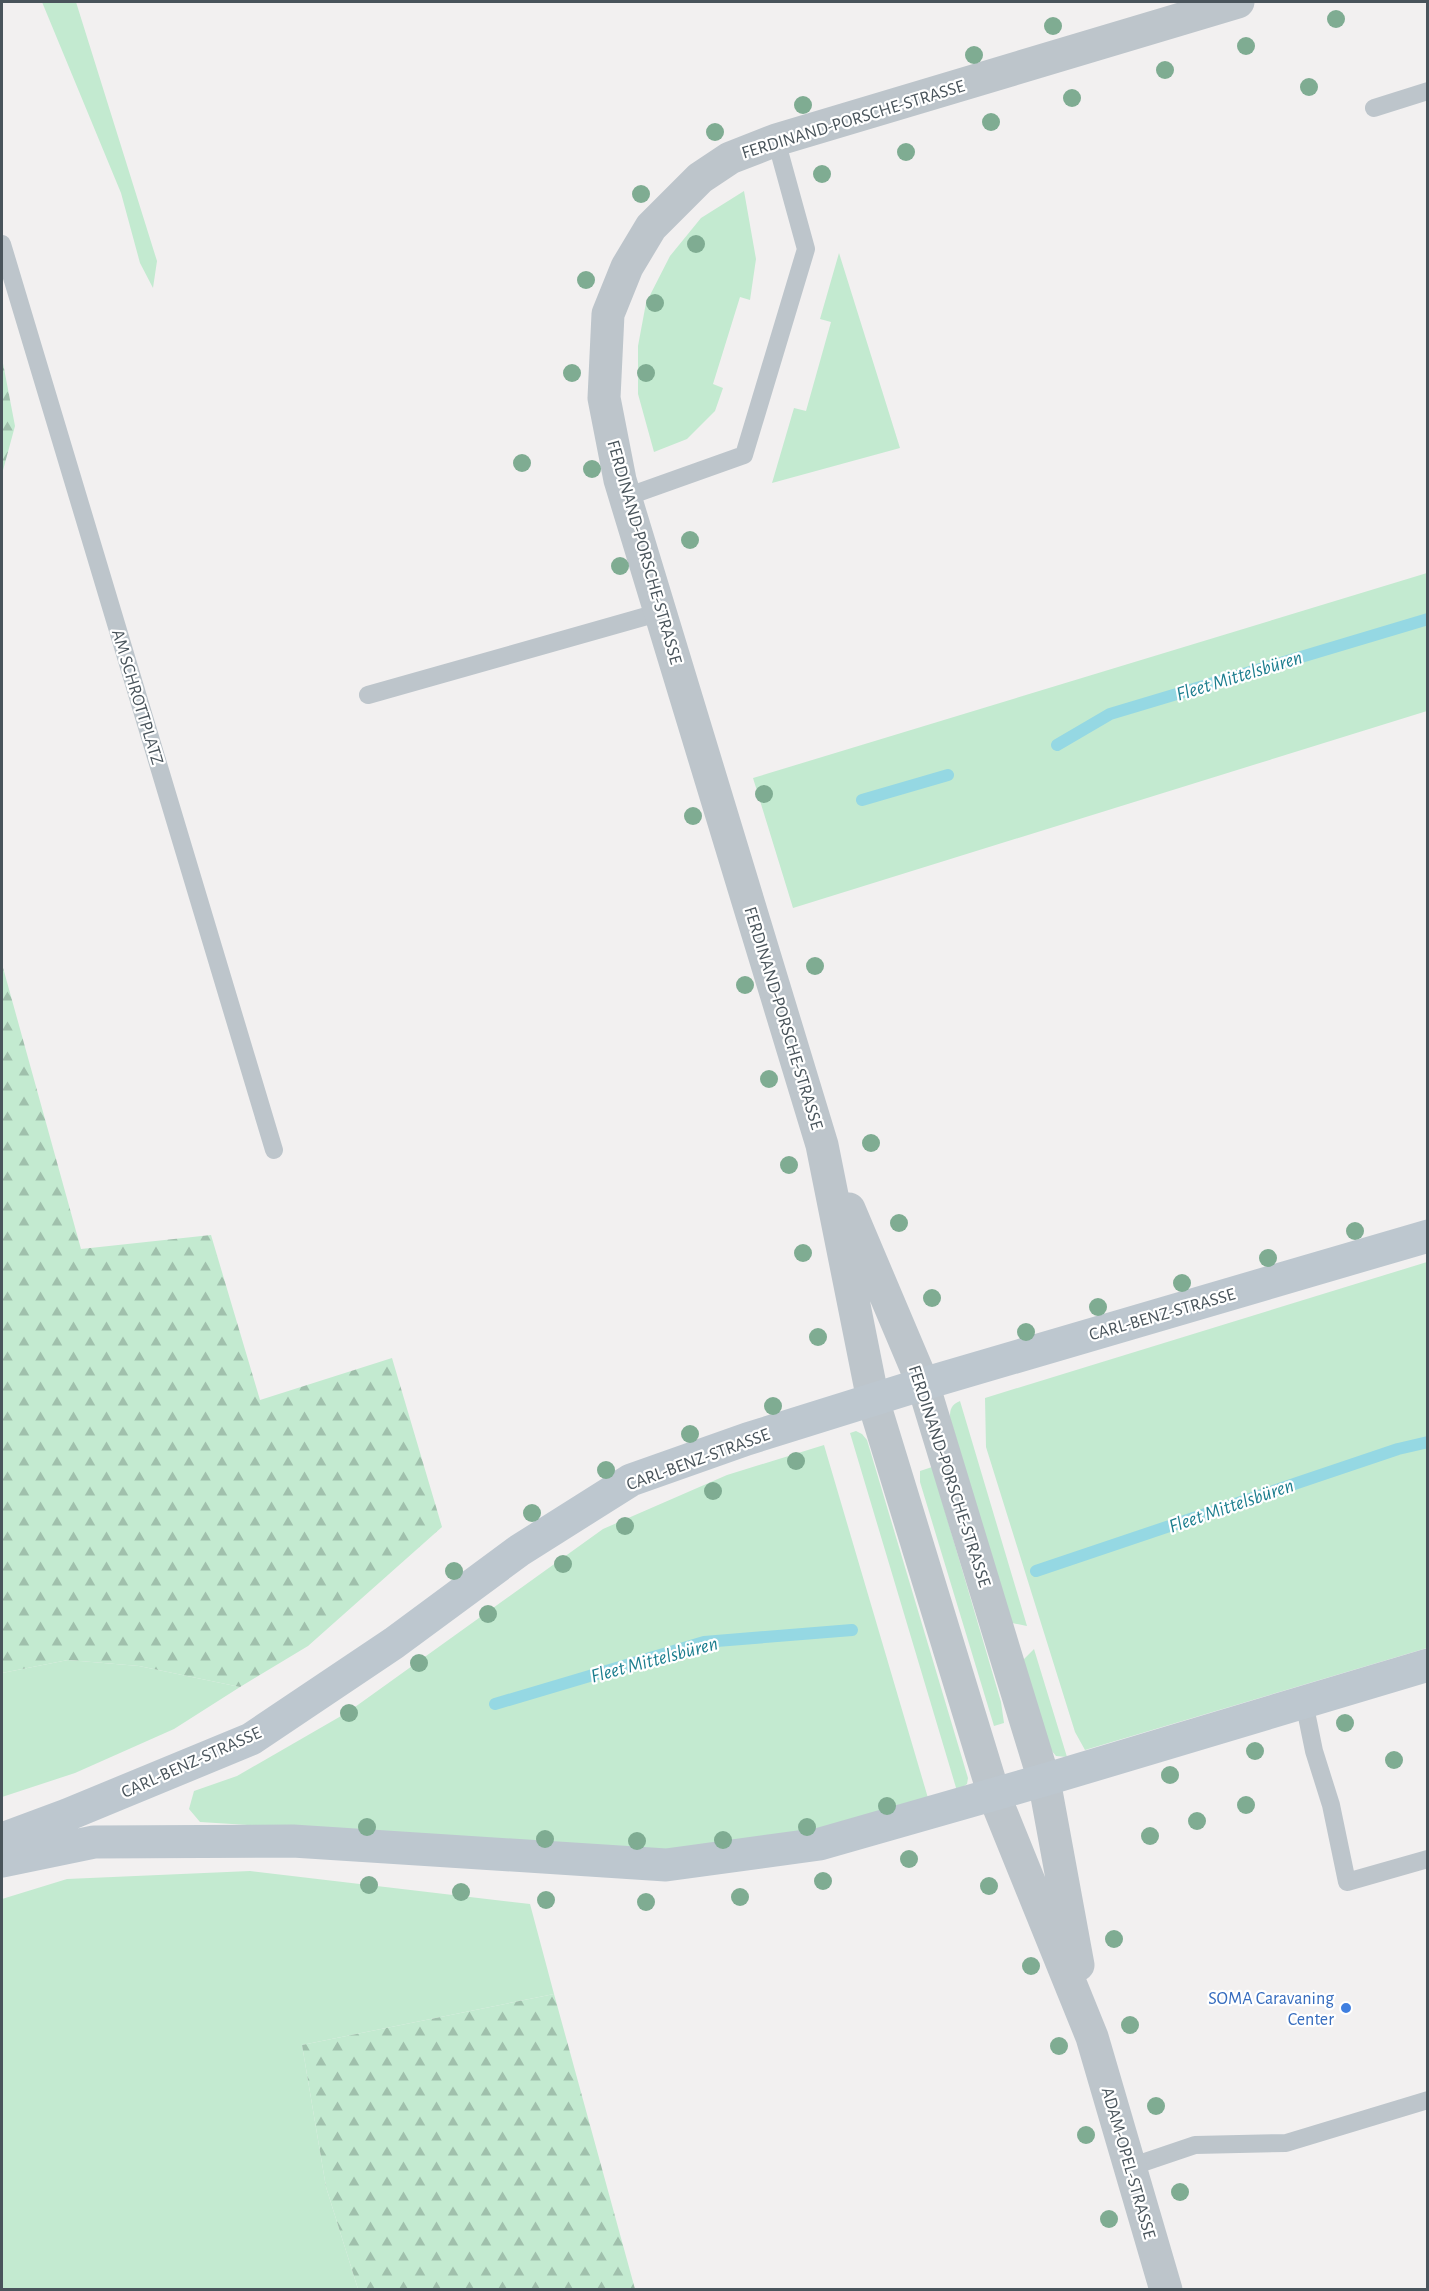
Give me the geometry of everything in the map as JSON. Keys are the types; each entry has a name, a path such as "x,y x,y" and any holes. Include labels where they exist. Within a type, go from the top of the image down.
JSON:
{"street":[{"name":"FERDINAND-PORSCHE-STRASSE","path":"994,1794 873,1400 822,1145 626,497 604,398 608,314 627,267 651,227 700,178 729,158 776,140 1238,2"},
{"name":"FERDINAND-PORSCHE-STRASSE","path":"822,1145 923,1384 1044,1780"},
{"name":"CARL-BENZ-STRASSE","path":"2,1839 67,1815 251,1739 394,1643 520,1550 631,1480 747,1439 923,1384 1428,1236"},
{"path":"2,1861 94,1842 293,1841 666,1865 820,1844 1044,1780 1428,1665"},
{"name":"ADAM-OPEL-STRASSE","path":"1044,1780 1092,2037"},
{"name":"ADAM-OPEL-STRASSE","path":"994,1794 1092,2037 1166,2289"}],"lane":[{"path":"1374,108 1428,91"},
{"path":"626,497 744,455 806,249 776,140"},
{"name":"AM SCHROTTPLATZ","path":"2,244 274,1150"},
{"path":"368,695 661,612"},
{"path":"1304,1702 1314,1751 1331,1805 1347,1882 1428,1859"},
{"path":"1130,2167 1195,2145 1286,2143 1428,2100"}],"green space":[{"path":"42,2 76,2 157,261 153,288 140,263 121,193"},
{"path":"744,191 756,259 750,300 740,297 713,384 723,388 715,411 687,439 654,452 638,394 638,346 646,303 670,256 701,218"},
{"path":"839,253 900,448 772,483 794,408 806,411 831,322 820,319"},
{"path":"2,358 15,426 2,474"},
{"path":"1427,573 1427,711 793,908 753,778"},
{"path":"2,964 81,1249 211,1235 260,1400 392,1358 442,1527 308,1646 240,1687 139,1666 68,1660 2,1673"},
{"path":"1427,1262 1427,1648 1085,1750 1075,1732 986,1447 985,1398"},
{"path":"960,1401 1027,1626 1012,1623 950,1418 952,1408"},
{"path":"856,1431 867,1440 968,1778 967,1784 957,1791 850,1433"},
{"path":"824,1445 928,1798 783,1839 678,1852 200,1822 189,1809 194,1791 237,1776 348,1712 603,1529 727,1475"},
{"path":"932,1467 1001,1702 1004,1723 994,1726 920,1482 920,1471"},
{"path":"1034,1649 1067,1757 1056,1756 1051,1750 1023,1660"},
{"path":"68,1660 139,1666 240,1687 174,1729 75,1773 2,1797 2,1673"},
{"path":"250,1871 530,1904 554,1994 302,2045 326,2187 358,2289 2,2290 2,1899 67,1879"},
{"path":"554,1994 635,2289 358,2289 326,2187 302,2045"}],"waterway":[{"name":"Fleet Mittelsbüren","path":"1057,745 1110,714 1428,619"},
{"name":"Fleet Mittelsbüren","path":"862,800 948,775"},
{"name":"Fleet Mittelsbüren","path":"1036,1571 1398,1449 1428,1442"},
{"name":"Fleet Mittelsbüren","path":"495,1704 704,1642 852,1630"}],"place":[{"name":"SOMA Caravaning Center","path":"1346,2008"}]}
